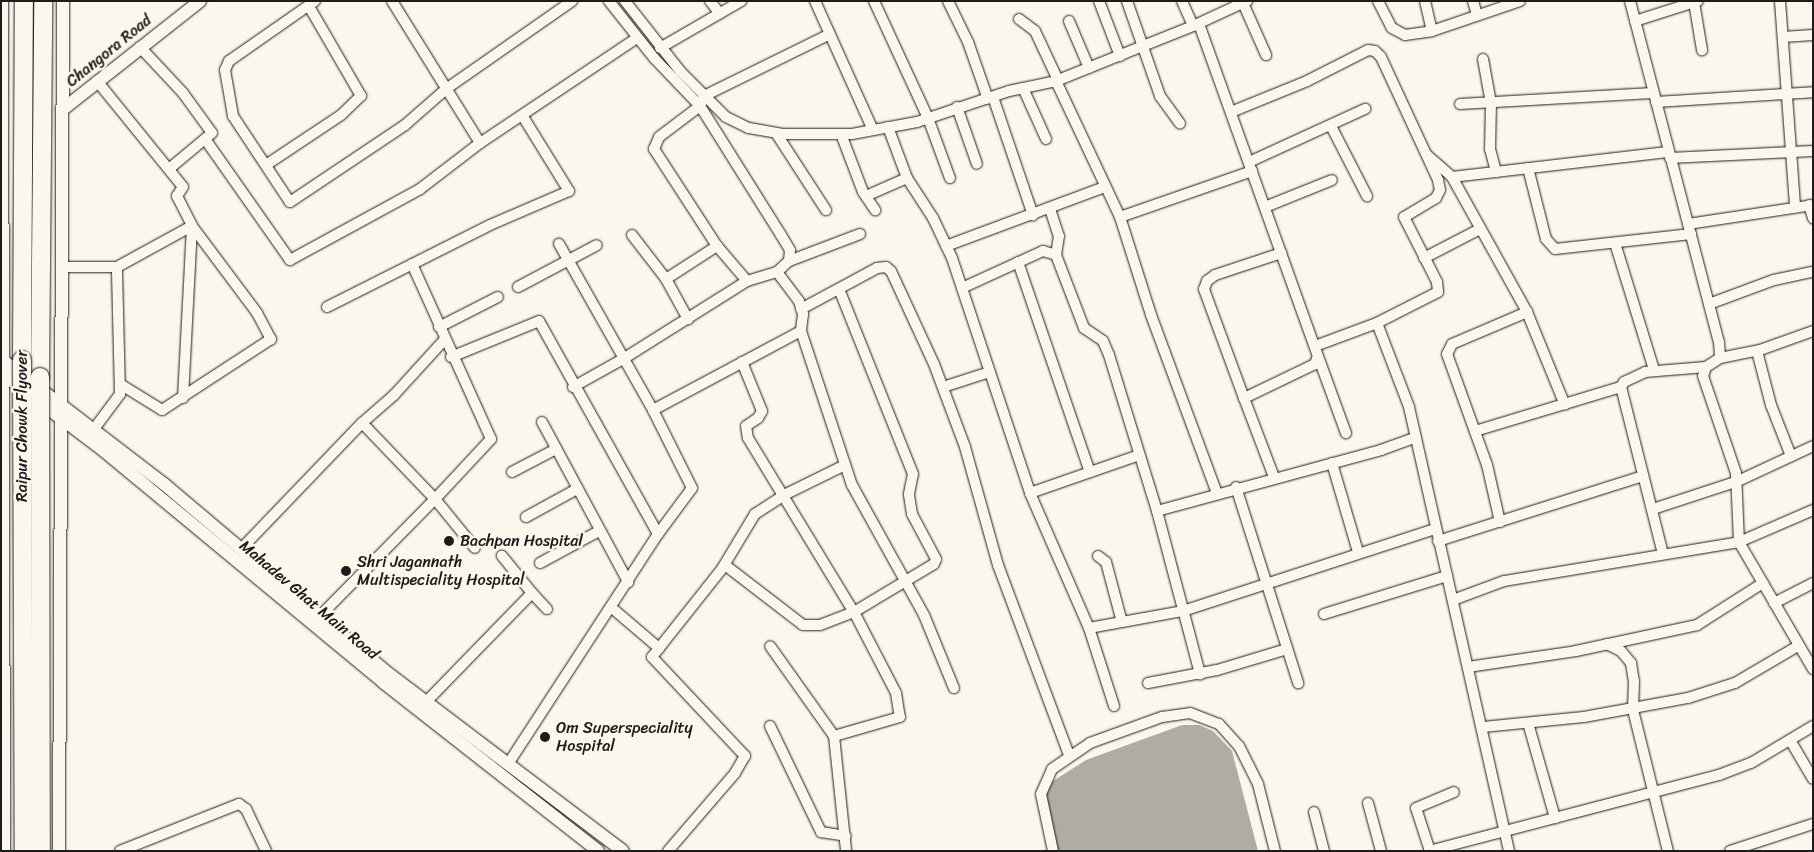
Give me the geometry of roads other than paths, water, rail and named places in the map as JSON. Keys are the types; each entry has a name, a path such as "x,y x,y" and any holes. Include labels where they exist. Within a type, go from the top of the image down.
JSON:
{"highway":[{"name":"Raipur Chowk Flyover","path":"24,1 24,851"},
{"name":"Raipur Chowk Flyover","path":"41,851 43,1"}],"street":[{"path":"2,1 4,851"},
{"path":"60,851 63,1"},
{"name":"Changora Road","path":"62,110 140,46 200,1"},
{"path":"392,1 480,143"},
{"path":"266,165 341,115 361,96 312,4 229,61 225,70 233,116 290,202 405,125 446,89 572,1"},
{"path":"609,1 637,38 702,101 749,128 776,132 841,134 873,130 928,118 957,107 1057,80 1141,48 1245,2 1266,55"},
{"path":"625,1 702,101 790,250 789,261"},
{"path":"710,1 720,14"},
{"path":"660,48 740,1"},
{"path":"815,1 873,130"},
{"path":"874,1 928,118 950,178"},
{"path":"948,1 968,42 1033,216"},
{"path":"1098,1 1120,56"},
{"path":"1127,1 1141,48 1160,96 1180,124"},
{"path":"1182,1 1196,25 1231,112 1346,433"},
{"path":"1378,1 1398,33 1414,34 1432,31 1502,4 1520,1"},
{"path":"1425,1 1432,31"},
{"path":"1473,1 1477,15"},
{"path":"1630,1 1719,342 1720,358"},
{"path":"1780,1 1789,94 1795,206"},
{"path":"1635,21 1696,2 1702,50"},
{"path":"1019,19 1035,31 1120,217 1151,316 1217,493"},
{"path":"1069,21 1089,68"},
{"path":"747,281 717,246 654,149 659,138 702,101 830,34"},
{"path":"1783,37 1813,35"},
{"path":"205,139 290,260 420,189 480,143 637,38"},
{"path":"140,46 182,93 212,133 169,170"},
{"path":"1231,112 1307,82 1368,50 1381,57 1438,180 1439,194 1404,217 1437,282 1438,292 1377,323 1314,346"},
{"path":"1483,59 1491,102 1490,149 1496,172"},
{"path":"97,81 183,187 177,196 192,226 257,313 272,339 162,410 120,384"},
{"path":"1023,88 1046,139"},
{"path":"1460,104 1813,92"},
{"path":"957,107 977,164"},
{"path":"1120,217 1250,166 1365,110"},
{"path":"327,307 490,225 569,192 522,115"},
{"path":"1331,126 1367,196"},
{"path":"888,127 907,178 946,246 962,288 1030,493 1088,628 1114,706"},
{"path":"776,132 826,210"},
{"path":"841,134 866,196 875,210"},
{"path":"1452,177 1669,155 1813,151"},
{"path":"1426,155 1452,177 1527,312 1565,405"},
{"path":"1528,168 1549,244 1564,250 1616,243 1795,206 1811,205 1813,218"},
{"path":"866,196 907,178"},
{"path":"1265,207 1332,180"},
{"path":"946,246 1033,216 1105,186"},
{"path":"1050,209 1059,236 1056,255 1084,328 1103,341 1109,355 1157,511 1200,674"},
{"path":"62,267 117,267 192,226"},
{"path":"183,398 192,226"},
{"path":"1424,258 1480,229"},
{"path":"574,387 623,359 747,281 777,272 789,261 860,234"},
{"path":"632,235 666,279 688,319"},
{"path":"1616,243 1654,370"},
{"path":"508,764 612,608 658,534 692,488 652,410 559,244"},
{"path":"518,287 597,245"},
{"path":"666,279 717,246"},
{"path":"962,288 1043,251 1056,255"},
{"path":"1274,477 1204,289 1206,281 1215,275 1281,253"},
{"path":"1018,262 1090,472"},
{"path":"320,616 491,439 451,357 412,264"},
{"path":"94,429 120,394 117,267"},
{"path":"801,309 877,268 886,267 891,271 943,387 979,492 998,565 1070,755"},
{"path":"777,272 801,309 801,331 852,485 924,615 954,688"},
{"path":"1709,304 1774,280 1813,272"},
{"path":"723,567 725,565 803,625 820,625 854,612 934,564 936,559 912,514 909,494 913,474 839,289"},
{"path":"438,327 498,297"},
{"path":"1500,522 1487,466 1448,361 1449,348 1467,336 1527,312"},
{"path":"451,357 539,321 574,387 658,534"},
{"path":"1377,323 1409,407 1509,851"},
{"path":"652,410 801,331"},
{"path":"1475,431 1621,387 1632,377 1654,370 1706,367 1720,358 1757,350 1813,331"},
{"path":"241,549 362,423 394,395 444,340"},
{"path":"1757,350 1771,405 1791,456"},
{"path":"1244,398 1315,364 1319,359"},
{"path":"742,362 762,411 758,418 746,426 748,438 854,612 896,693 900,717 834,736"},
{"name":"Mahadev Ghat Main Road","path":"2,367 61,412 104,451 384,683 598,851"},
{"path":"1706,367 1703,376 1738,481 1739,542 1798,646 1811,663"},
{"path":"943,387 990,372"},
{"path":"1621,387 1663,554"},
{"path":"61,412 94,429 426,702 622,851"},
{"path":"542,422 628,582"},
{"path":"362,423 435,499 475,548"},
{"path":"1157,511 1236,487 1332,463 1416,437"},
{"path":"1653,509 1738,481 1813,446"},
{"path":"512,472 556,449"},
{"path":"1030,493 1140,455"},
{"path":"1332,463 1358,552"},
{"path":"668,851 735,773 745,756 652,657 723,567 755,514 784,495 845,465"},
{"path":"1438,541 1643,476"},
{"path":"1236,487 1298,684"},
{"path":"526,517 577,489"},
{"path":"1453,600 1504,581 1739,542 1813,510"},
{"path":"1088,628 1183,611 1267,586 1358,552 1435,529"},
{"path":"540,563 599,531"},
{"path":"502,556 546,609"},
{"path":"1098,556 1106,562 1122,622"},
{"path":"1324,614 1447,576"},
{"path":"1468,666 1607,644 1697,624 1763,583"},
{"path":"1774,603 1813,583"},
{"path":"426,702 532,593"},
{"path":"612,608 660,648"},
{"path":"1607,644 1621,651 1631,663 1634,681 1633,710 1651,791 1668,851"},
{"path":"770,646 834,736 846,836 846,851"},
{"path":"1482,727 1633,710 1735,683 1798,646"},
{"path":"1148,683 1200,674 1287,649"},
{"path":"1053,851 1042,794 1052,769 1090,743 1176,713 1190,713 1210,718 1239,746 1250,763 1266,809 1275,851"},
{"path":"1528,723 1555,818"},
{"path":"770,726 821,832 846,836"},
{"path":"1454,792 1416,808 1430,851 1733,770 1813,726"},
{"path":"1790,740 1813,779"},
{"path":"1368,803 1381,851"},
{"path":"120,851 239,804 246,809 266,851"},
{"path":"1314,812 1324,851"},
{"path":"1730,851 1813,824"}],"place":[{"name":"Bachpan Hospital","path":"449,541"},
{"name":"Shri Jagannath Multispeciality Hospital","path":"346,571"},
{"name":"Om Superspeciality Hospital","path":"545,737"}]}
